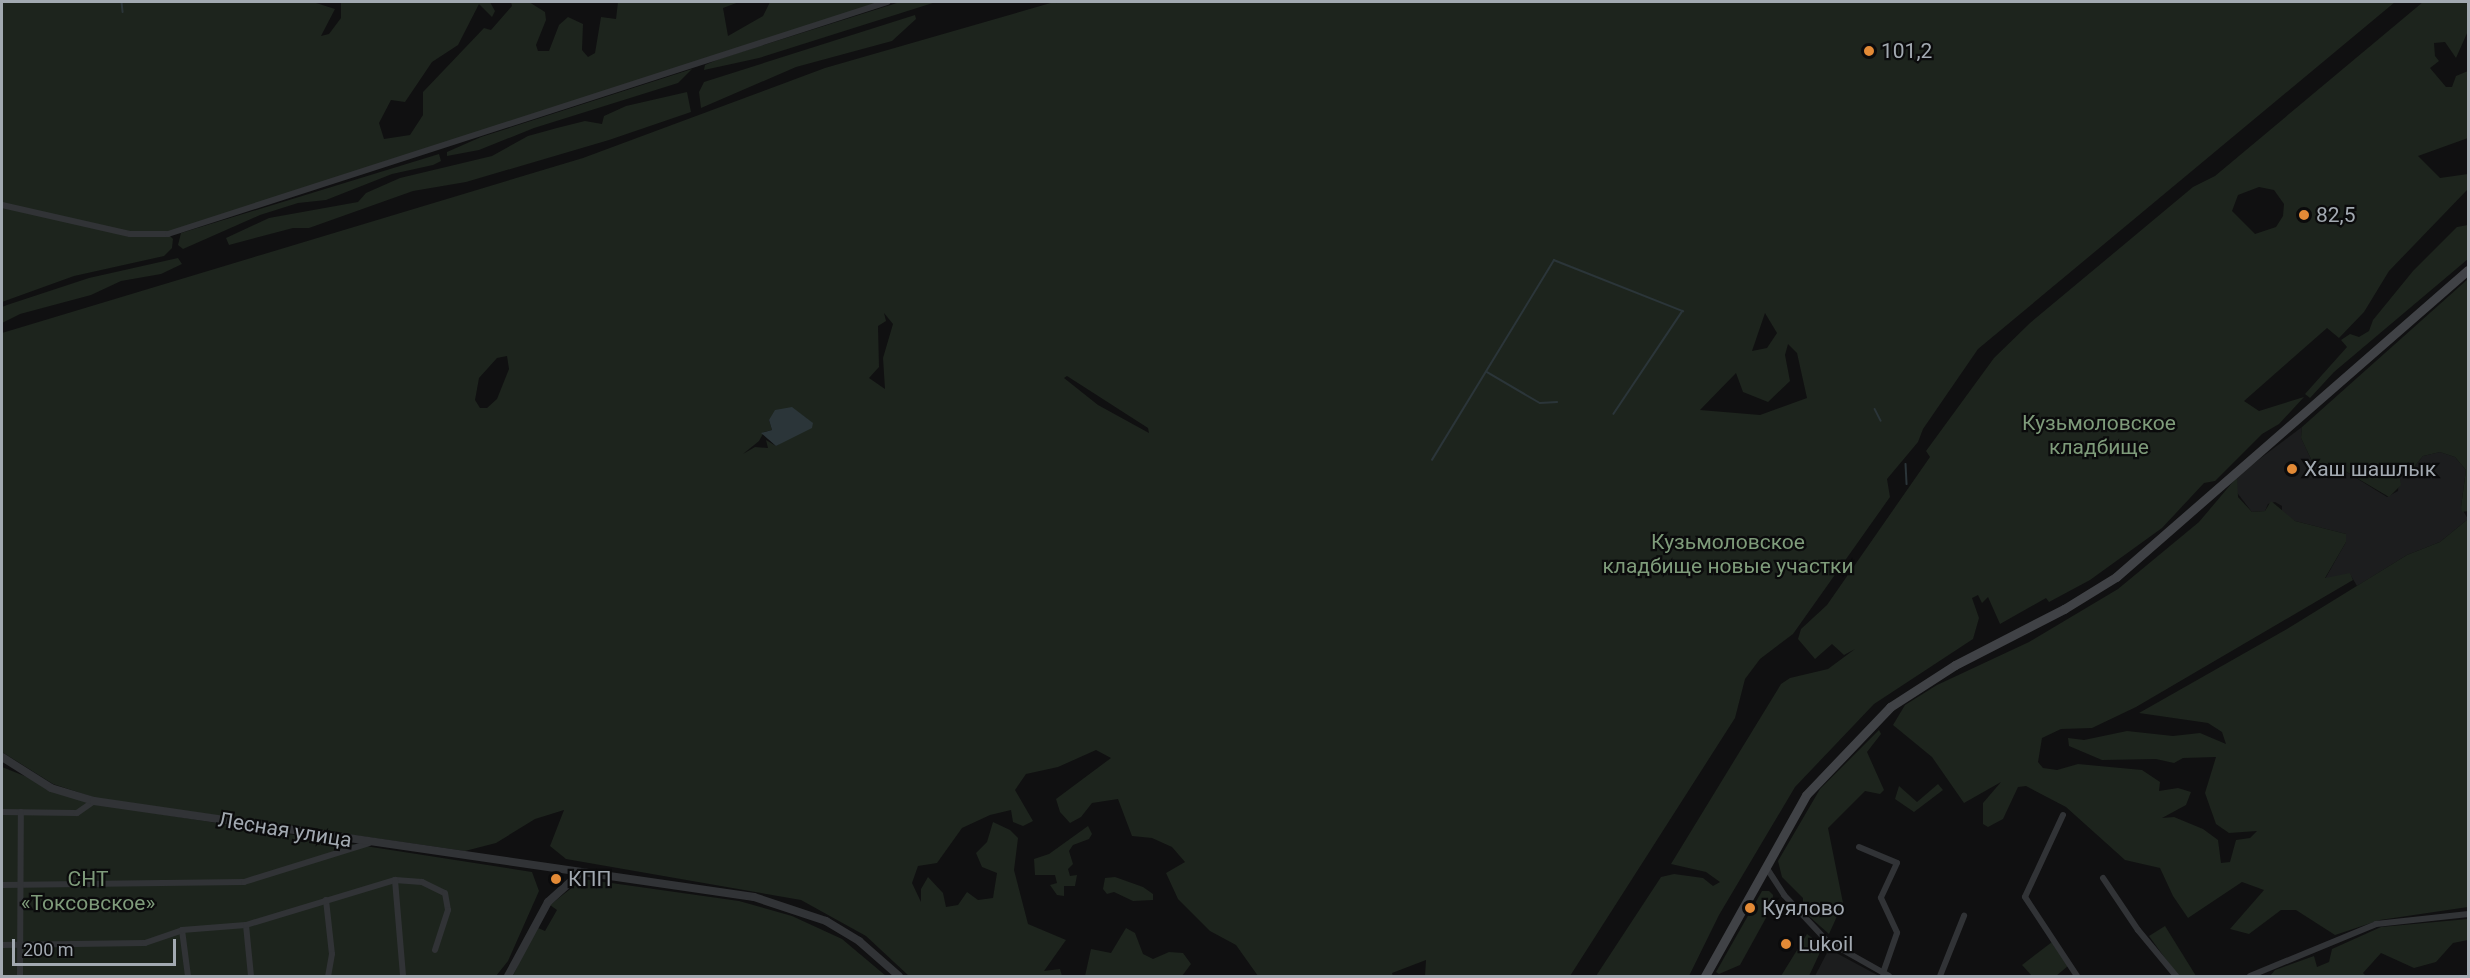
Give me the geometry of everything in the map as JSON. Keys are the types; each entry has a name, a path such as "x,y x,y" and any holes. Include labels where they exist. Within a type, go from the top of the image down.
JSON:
{"main road":[{"path":"1705,976 1810,789 1890,707 1955,664 2064,609 2110,581 2469,270"}],"street":[{"path":"2,205 130,234 168,234 887,2"},
{"name":"Лесная улица","path":"2,757 51,788 94,801 578,875 662,883 791,906 859,940 898,976"},
{"path":"2,812 77,813 94,801"},
{"path":"20,976 21,812"},
{"path":"2063,815 2025,897 2077,976"},
{"path":"2,885 244,882 369,843"},
{"path":"1766,867 1784,895 1827,941 1886,975 1897,933 1881,898 1897,863 1860,847"},
{"path":"508,976 548,902 578,875"},
{"path":"2103,878 2138,930 2176,976"},
{"path":"395,880 403,976"},
{"path":"2,945 134,944 183,930 246,925 395,880 422,882 445,893 448,910 435,950"},
{"path":"326,900 332,954 328,976"},
{"path":"2250,976 2376,924 2469,914"},
{"path":"1940,976 1964,916"},
{"path":"246,925 251,976"},
{"path":"183,930 188,976"}],"shaded area":[{"path":"792,407 813,423 812,428 776,446 761,433 772,430 769,420 775,410"},
{"path":"2302,427 2301,438 2312,461 2340,468 2387,497 2398,491 2399,474 2414,467 2423,456 2440,452 2455,457 2466,470 2461,507 2468,519 2440,542 2407,555 2357,586 2350,574 2325,579 2346,542 2346,534 2295,521 2282,514 2282,506 2275,502 2268,504 2265,511 2252,512 2235,490 2237,476"},
{"path":"1829,949 1879,976 1815,976"}],"green space":[{"path":"2,2 313,2 335,9 321,36 329,34 341,18 341,2 490,2 495,11 492,17 479,4 458,45 432,62 405,102 391,100 379,123 384,139 410,135 423,115 423,92 484,28 491,30 512,6 511,2 529,2 545,12 546,20 536,45 538,51 549,51 559,25 568,17 583,24 582,50 588,57 595,53 601,17 616,19 618,2 739,2 723,8 728,36 763,16 770,2 881,2 168,232 130,233 2,204"},
{"path":"900,2 936,2 759,58 704,70 705,65 719,59"},
{"name":"Кузьмоловское кладбище новые участки","path":"1054,2 2395,2 1978,349 1923,429 1918,442 1887,479 1890,497 1793,634 1760,659 1745,679 1735,718 1570,976 1425,976 1426,960 1392,973 1393,976 1258,976 1236,945 1210,931 1178,899 1166,873 1185,862 1172,847 1152,838 1132,836 1118,799 1092,803 1081,817 1070,823 1060,812 1056,799 1111,758 1096,750 1058,767 1026,774 1015,790 1033,821 1023,826 1013,822 1011,810 990,815 962,828 937,863 918,866 912,883 921,902 921,889 928,877 943,893 946,907 958,905 967,892 978,900 993,898 997,873 982,867 976,853 987,842 993,822 1010,830 1018,838 1014,870 1028,924 1066,940 1044,971 1060,969 1062,976 909,976 866,936 801,900 566,859 550,846 564,810 535,819 496,843 465,851 96,798 53,784 2,752 2,333 583,158 825,68","holes":["884,313 893,324 883,358 885,389 869,378 879,367 878,326 886,321","1765,313 1777,333 1767,348 1752,351","1788,344 1797,353 1807,398 1760,415 1700,410 1736,373 1743,392 1768,402 1790,381 1785,355","507,356 509,369 497,399 487,408 480,408 475,400 479,378 497,358","1067,376 1148,428 1149,433 1098,405 1064,378","780,411 802,415 812,423 776,446 766,440 768,448 755,447 743,454 759,441 764,432 772,430 769,420"]},
{"name":"Кузьмоловское кладбище","path":"2423,2 2468,2 2468,31 2456,58 2445,42 2434,43 2435,56 2439,61 2430,68 2446,87 2452,87 2456,76 2468,71 2468,138 2418,156 2440,178 2468,174 2468,189 2389,271 2364,312 2339,338 2327,328 2244,401 2259,411 2304,397 2279,424 2262,434 2215,481 2204,483 2162,528 2090,580 2049,602 2046,598 2000,624 1988,597 1982,603 1978,595 1972,598 1979,618 1973,639 1874,704 1795,787 1719,915 1689,976 1596,976 1661,877 1674,874 1703,878 1713,886 1720,882 1706,872 1671,864 1781,684 1790,678 1828,669 1855,649 1844,655 1832,644 1815,659 1798,639 1801,629 1827,605 1930,457 1926,451 1994,358 2030,323 2193,187 2215,176","holes":["2259,187 2274,190 2284,204 2283,216 2276,227 2255,234 2232,211 2238,195"]},
{"path":"915,15 916,19 892,41 796,67 701,108 699,92 704,82"},
{"path":"692,69 678,83 534,128 479,150 447,156 447,152 481,137"},
{"path":"687,92 691,112 609,140 466,182 413,191 309,228 293,228 229,245 226,238 269,218 358,202 366,193 400,178 492,156 528,136 557,128 585,121 602,124 604,116 626,106"},
{"path":"439,154 441,161 433,165 392,174 326,200 298,203 260,215 183,249 178,245 181,233"},
{"path":"2,206 129,236 169,235 173,239 172,248 164,256 74,276 2,302"},
{"path":"2468,225 2468,259 2334,372 2310,398 2305,394 2347,347 2341,340 2350,334 2359,337 2369,331 2373,320 2413,271 2457,227"},
{"path":"178,258 182,264 161,274 121,281 91,295 20,314 2,323 2,307 7,305 89,278"},
{"path":"2468,279 2468,511 2462,512 2461,507 2466,470 2455,457 2440,452 2423,456 2414,467 2399,474 2401,485 2389,497 2340,468 2312,461 2301,438 2302,427"},
{"path":"2237,477 2238,497 2252,512 2265,511 2271,501 2295,521 2346,534 2346,542 2325,578 2350,573 2353,580 2136,707 2092,728 2061,729 2042,738 2038,762 2043,768 2057,770 2078,764 2142,770 2160,782 2159,791 2178,788 2191,792 2186,805 2162,818 2174,817 2203,829 2218,840 2221,863 2230,862 2236,840 2250,838 2257,831 2229,833 2216,824 2205,793 2216,757 2183,758 2174,763 2156,759 2102,760 2069,746 2068,738 2084,740 2127,731 2173,736 2200,733 2226,744 2222,732 2208,723 2139,713 2287,629 2407,555 2440,542 2468,519 2468,907 2380,920 2335,935 2296,910 2281,910 2249,934 2230,929 2264,890 2242,882 2188,918 2173,896 2160,868 2125,860 2066,807 2026,786 2018,787 2003,819 1988,827 1983,824 1983,803 2001,782 1964,803 1932,757 1893,725 1905,705 1937,685 2029,642 2118,589 2199,522"},
{"path":"1879,730 1881,734 1867,752 1884,790 1880,794 1865,791 1828,828 1843,903 1829,934 1803,911 1803,898 1782,877 1778,861 1820,789"},
{"name":"СНТ «Токсовское»","path":"2,767 95,804 532,872 539,891 508,961 496,976 2,976"},
{"path":"1938,784 1943,790 1914,812 1895,799 1899,786 1917,802"},
{"path":"1088,826 1092,834 1089,839 1073,845 1069,851 1073,864 1068,869 1070,876 1077,875 1075,886 1064,886 1064,896 1057,895 1050,885 1057,883 1055,875 1035,875 1034,859 1049,854"},
{"path":"1115,877 1143,887 1153,894 1153,900 1133,901 1114,892 1107,894 1103,889 1105,878"},
{"path":"583,879 739,901 792,916 842,939 886,976 513,976 530,939 538,928 545,931 557,910 550,905"},
{"path":"1762,891 1769,891 1773,895 1772,907 1740,965 1719,974 1716,972"},
{"path":"2468,919 2468,940 2453,943 2436,962 2414,968 2381,953 2363,973 2366,976 2270,976 2275,970 2314,956 2317,967 2329,962 2332,949 2381,927"},
{"path":"2165,926 2196,976 2178,976 2149,936"},
{"path":"1126,928 1135,933 1143,954 1153,959 1169,952 1183,953 1191,964 1182,976 1085,976 1091,949 1111,953"},
{"path":"1807,934 1823,946 1809,976 1781,976"},
{"path":"2052,942 2068,966 2056,976 2032,976 2022,965"}],"waterway":[{"path":"122,2 123,12"},
{"path":"1432,460 1554,260 1683,311 1614,414"},
{"path":"1487,372 1540,403 1557,402"},
{"path":"1875,409 1881,421"},
{"path":"1906,464 1907,484"}],"place":[{"name":"101,2","path":"1869,51"},
{"name":"82,5","path":"2304,215"},
{"name":"Хаш шашлык","path":"2292,469"},
{"name":"КПП","path":"556,879"},
{"name":"Куялово","path":"1750,908"},
{"name":"Lukoil","path":"1786,944"}]}
